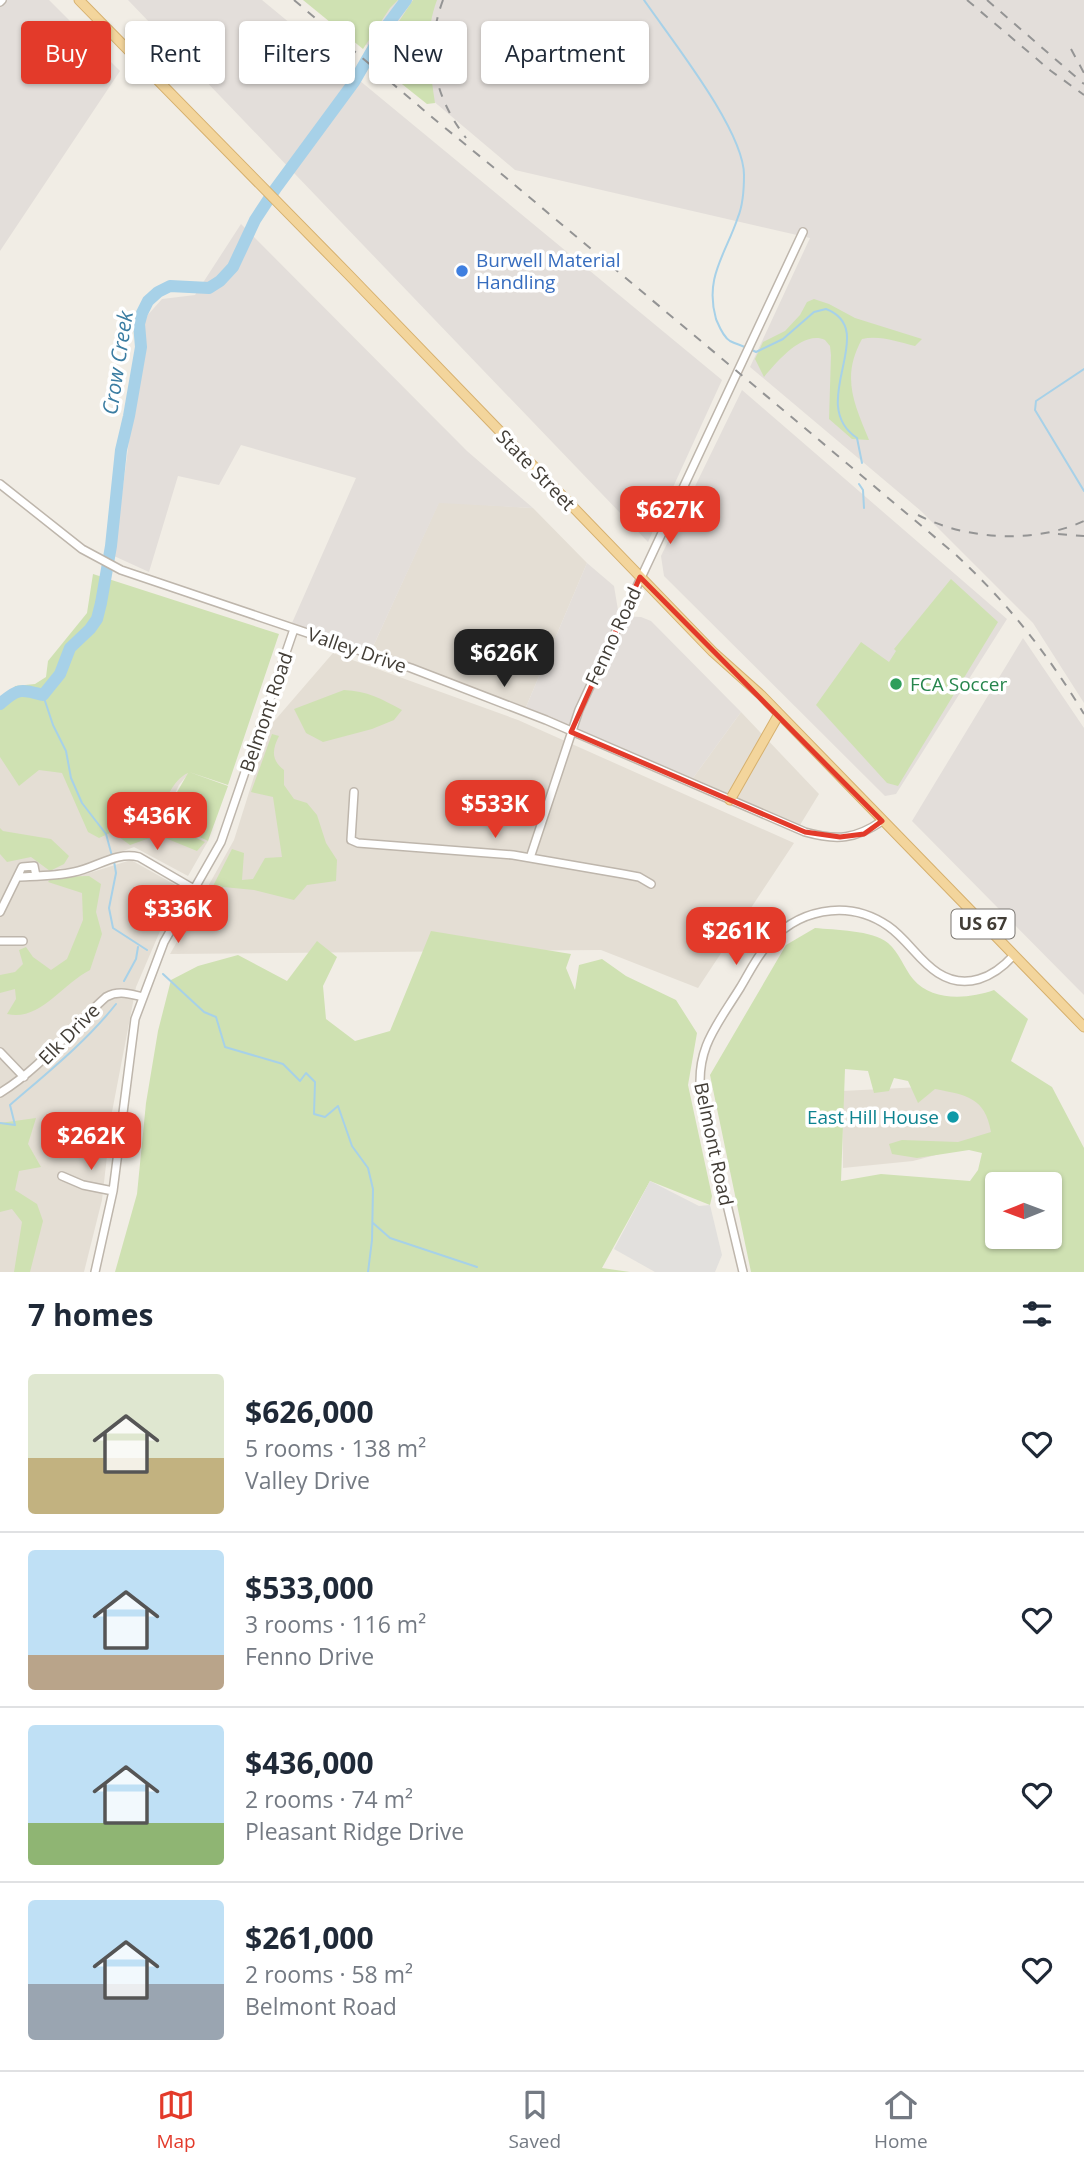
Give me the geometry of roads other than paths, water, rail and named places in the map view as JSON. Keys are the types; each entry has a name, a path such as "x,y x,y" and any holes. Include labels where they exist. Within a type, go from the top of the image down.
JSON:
{"main road":[{"name":"State Street","path":"79,0 348,274 640,578 779,714 1084,1027"},
{"path":"730,800 779,714"}],"street":[{"name":"Fenno Road","path":"530,858 571,732 640,578 803,232"},
{"name":"Valley Drive","path":"0,484 60,532 94,556 121,570 411,668 546,720 805,832 830,838 864,834 882,821"},
{"name":"Belmont Road","path":"95,1272 113,1191 130,1046 143,997 160,949 217,852 227,828 294,629"},
{"path":"354,792 351,840 358,843 530,858 639,877 650,884"},
{"path":"0,912 19,870 28,865 34,866 36,876 71,873 129,856 139,858 194,889"},
{"name":"Belmont Road","path":"743,1272 701,1095 699,1065 709,1036 764,948 777,934 798,919 820,911 838,910 860,912 887,925 939,974 953,980 986,978 1000,970 1013,956"},
{"path":"0,941 23,941"},
{"name":"Elk Drive","path":"0,1093 52,1053 106,997 123,993 143,997"},
{"path":"0,1052 24,1077"},
{"path":"62,1176 83,1185 113,1191"}],"waterway":[{"name":"Crow Creek","path":"0,704 20,691 43,695 60,674 70,648 97,619 111,546 121,450 141,347 139,324 148,301 170,286 209,288 233,267 255,220 354,82 385,28 406,0"},
{"path":"644,0 704,85 732,134 741,156 744,175 741,207 718,266 713,304 716,319 725,337 745,347"},
{"path":"750,349 756,352 783,339 814,312 826,309 841,319 847,333 838,406 843,423 857,438 862,463"},
{"path":"1084,369 1036,401 1035,410 1084,491"},
{"path":"859,484 863,490 864,508"},
{"path":"43,695 53,725 66,751 71,778 82,803 106,834 112,856"},
{"path":"114,861 116,873 109,908 113,928 147,950"},
{"path":"124,981 136,959 138,947"},
{"path":"163,974 204,1012 216,1017 225,1047 283,1064 300,1081 306,1073 315,1082 314,1114 325,1117 338,1106 352,1146 368,1168 373,1189 368,1272"},
{"path":"0,1123 15,1125 10,1105 79,1044 116,1004"},
{"path":"373,1223 390,1238 477,1267"}],"railway":[{"path":"294,0 955,554 992,590 1025,629 1084,714"},
{"path":"443,0 434,37 435,72 446,106 466,138"},
{"path":"967,0 1051,71 1084,95"},
{"path":"987,0 1084,84"},
{"path":"1071,49 1084,73"},
{"path":"918,515 957,530 1000,536 1044,533 1084,521"},
{"path":"1058,534 1084,536"}],"place":[{"name":"Burwell Material Handling","path":"462,271"},
{"name":"FCA Soccer","path":"896,684"},
{"name":"East Hill House","path":"953,1117"}]}
